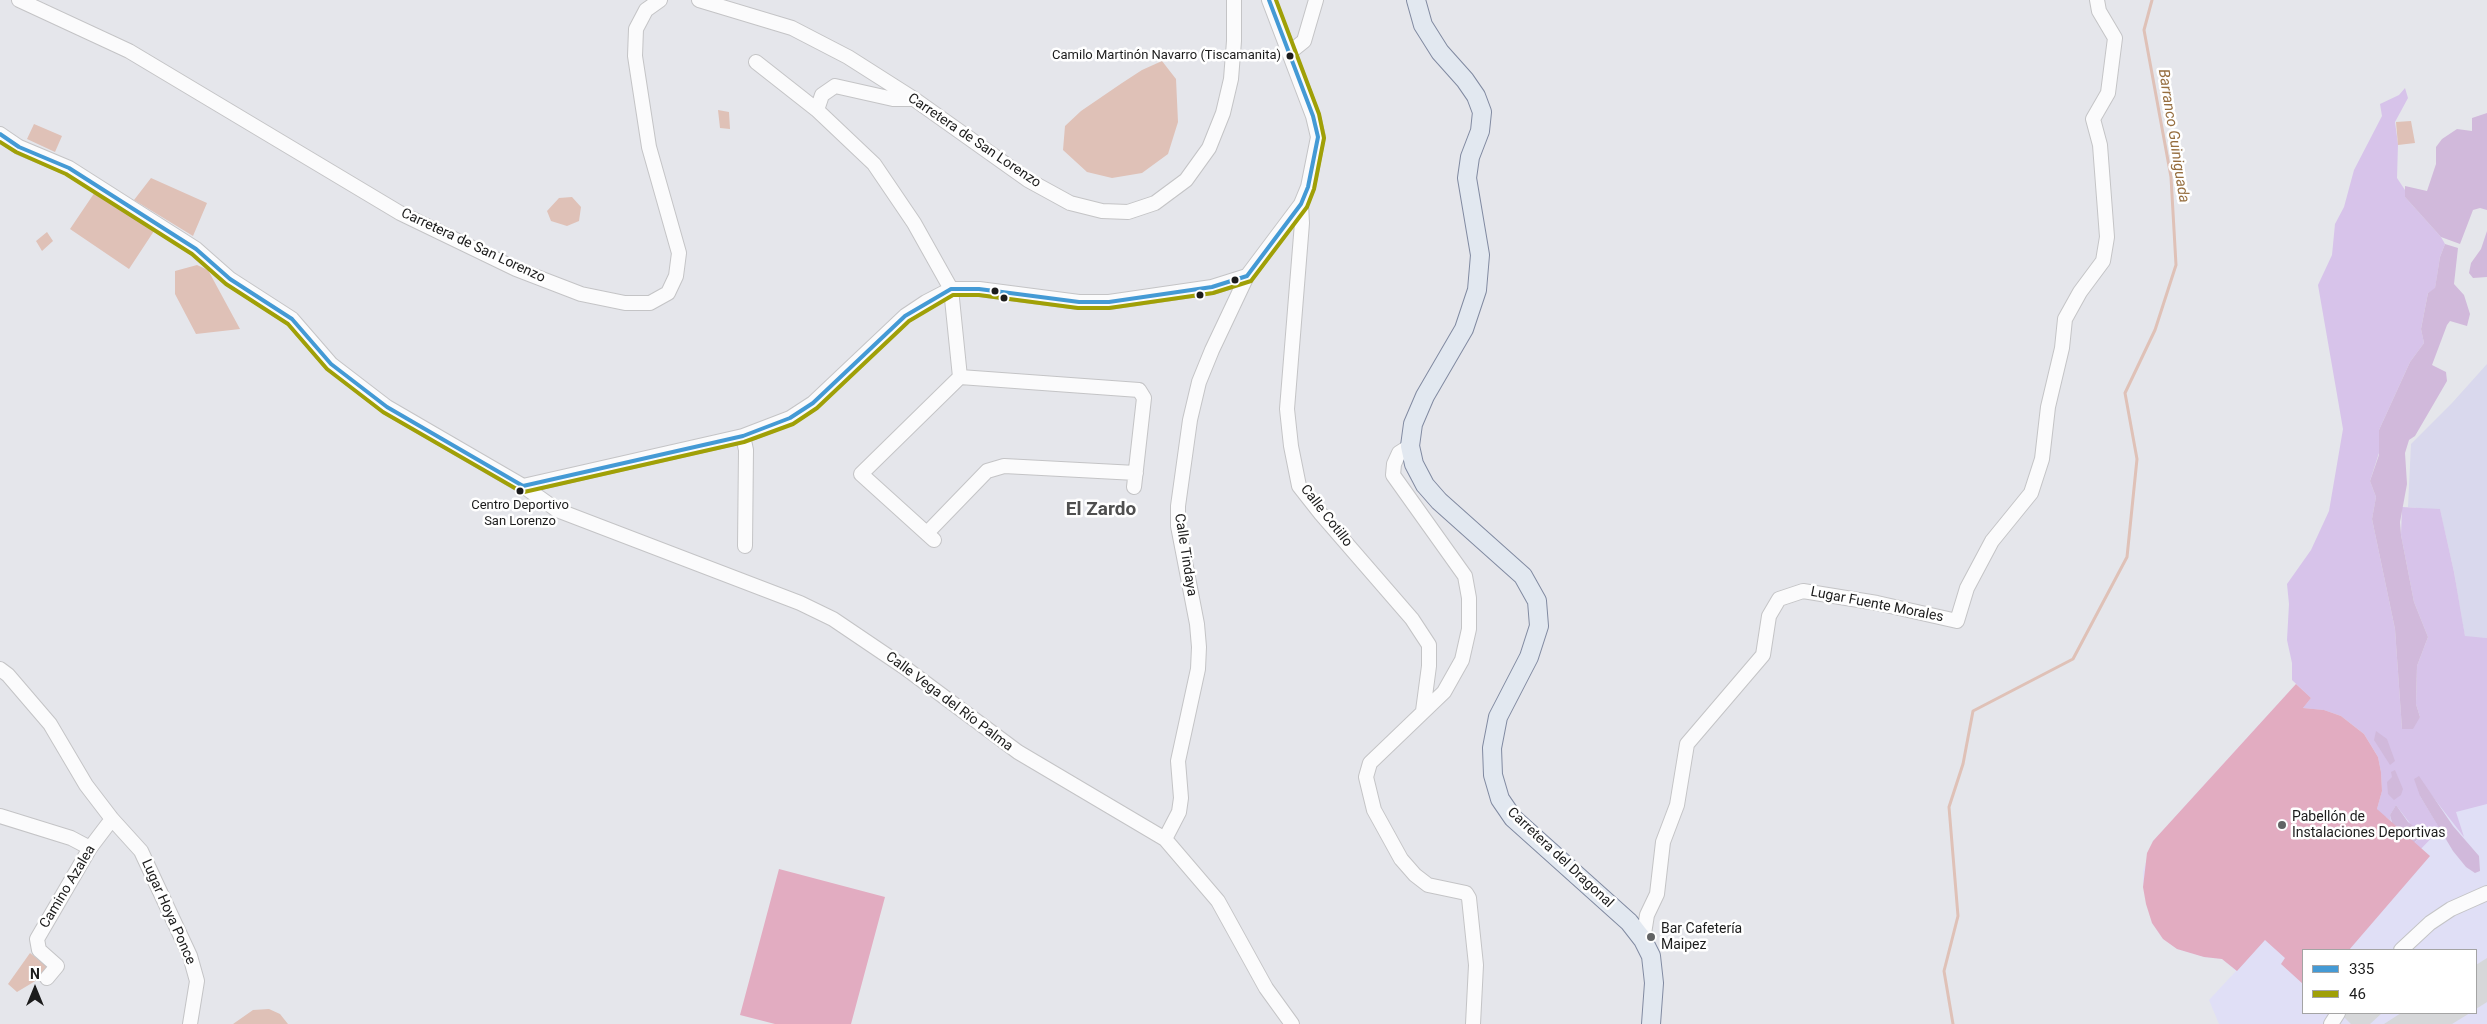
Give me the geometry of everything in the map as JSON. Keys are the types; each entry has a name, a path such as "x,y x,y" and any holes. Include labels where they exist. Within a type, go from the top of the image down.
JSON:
{"main road":[{"name":"Carretera del Dragonal","path":"1416,0 1423,25 1440,52 1465,80 1476,96 1482,112 1480,131 1470,157 1467,178 1480,255 1477,290 1464,329 1425,396 1413,424 1410,446 1414,464 1425,485 1439,501 1523,576 1537,601 1539,626 1530,657 1498,717 1492,748 1493,776 1500,799 1512,818 1629,922 1644,940 1651,956 1654,983 1651,1024"}],"street":[{"name":"Carretera de San Lorenzo","path":"19,0 129,52 400,213 516,269 581,294 625,303 650,303 668,293 676,276 678,261 673,228 649,147 635,56 636,29 646,10 660,0"},
{"name":"Carretera de San Lorenzo","path":"699,0 792,28 848,57 914,99 1028,180 1070,203 1102,211 1128,212 1155,203 1186,180 1209,148 1224,113 1231,79 1234,41 1234,0"},
{"path":"1269,0 1314,116 1318,137 1308,187 1301,204"},
{"path":"1289,53 1304,41 1316,0"},
{"name":"Lugar Fuente Morales","path":"1644,940 1647,915 1657,894 1663,842 1677,805 1687,744 1763,655 1769,616 1779,599 1802,591 1877,603 1957,621 1967,588 1992,541 2031,493 2042,459 2048,407 2062,348 2065,319 2080,292 2103,261 2107,237 2100,146 2094,120 2108,93 2115,38 2099,11 2097,0"},
{"path":"756,62 817,110 874,164 914,223 951,289 960,377"},
{"path":"817,110 822,95 835,86 893,99 914,99"},
{"name":"Calle Vega del Río Palma","path":"0,134 19,147 69,168 196,249 230,279 292,319 331,364 386,407 523,486 558,510 800,603 833,619 904,667 1018,752 1165,839 1218,901 1266,988 1292,1024"},
{"name":"Calle Tindaya","path":"1165,839 1179,812 1181,798 1179,753 1198,669 1197,624 1178,526 1178,506 1190,420 1200,382 1212,350 1247,276 1301,204"},
{"name":"Calle Cotillo","path":"1301,204 1302,232 1287,409 1291,446 1300,486 1321,514 1412,619 1429,645 1429,666 1423,711"},
{"path":"523,486 743,436 790,418 813,403 905,316 951,289 979,289 1079,302 1109,302 1212,287 1247,276"},
{"path":"960,377 1140,390 1144,398 1135,480 1004,466 987,471 930,537 861,474 960,377"},
{"path":"743,436 746,450 745,546"},
{"path":"1410,446 1398,453 1393,475 1465,576 1469,598 1469,629 1462,660 1444,692 1370,763 1366,777 1374,810 1401,859 1415,875 1428,885 1466,893 1469,898 1476,965 1473,1024"},
{"name":"Lugar Hoya Ponce","path":"0,669 8,674 50,724 86,785 112,819 141,850 190,956 197,981 190,1024"},
{"path":"0,816 71,838 90,848"},
{"name":"Camino Azalea","path":"47,978 57,966 39,950 37,939 90,848 112,819"},
{"path":"2402,949 2437,918 2487,894"}],"shaded area":[{"path":"1162,61 1176,79 1178,122 1168,154 1142,173 1112,178 1087,172 1063,150 1065,126 1081,111 1122,83 1142,70"},
{"path":"2405,88 2408,98 2395,122 2398,144 2397,178 2405,190 2405,197 2445,244 2440,257 2435,289 2428,293 2421,329 2424,343 2410,362 2379,430 2379,453 2370,481 2376,497 2372,519 2395,629 2402,729 2420,717 2416,704 2417,666 2428,637 2414,602 2401,535 2402,507 2440,509 2454,572 2465,636 2487,638 2487,804 2456,812 2464,837 2426,788 2420,796 2440,829 2417,853 2411,845 2424,835 2419,828 2412,826 2396,805 2390,815 2391,821 2386,817 2385,823 2377,809 2382,791 2381,772 2378,757 2364,734 2341,716 2324,710 2303,708 2311,698 2292,680 2292,663 2287,640 2289,604 2287,584 2311,550 2329,511 2343,429 2318,285 2332,255 2335,224 2344,207 2354,170 2382,116 2380,104 2399,95"},
{"path":"718,110 729,112 730,129 720,128"},
{"path":"2487,113 2487,210 2480,208 2473,210 2460,244 2441,237 2405,197 2405,186 2427,191 2436,164 2436,147 2442,139 2457,129 2472,131 2472,118"},
{"path":"2411,121 2415,143 2398,145 2396,122"},
{"path":"34,124 62,136 55,152 27,139"},
{"path":"151,178 207,203 193,236 134,200"},
{"path":"95,192 154,231 129,269 70,229"},
{"path":"572,197 581,207 579,221 567,226 551,221 547,211 559,198"},
{"path":"2487,231 2487,277 2473,278 2469,273 2471,263 2481,249"},
{"path":"47,232 53,241 42,251 36,241"},
{"path":"2445,244 2458,248 2454,284 2464,295 2470,314 2467,326 2450,321 2447,325 2432,365 2446,372 2447,381 2415,436 2409,440 2405,453 2407,484 2400,522 2401,535 2414,602 2428,637 2417,666 2416,704 2420,717 2413,729 2402,729 2395,629 2372,519 2376,497 2370,481 2379,455 2379,430 2410,362 2424,343 2421,329 2428,293 2435,288 2440,257"},
{"path":"197,265 208,270 240,329 196,334 175,294 175,271"},
{"path":"2487,364 2487,638 2465,637 2454,572 2440,510 2408,507 2411,444"},
{"name":"Pabellón de Instalaciones Deportivas","path":"2296,684 2369,741 2378,757 2487,776 2487,1024 2219,1024 2209,1000 2236,971 2222,959 2204,957 2177,949 2163,939 2152,923 2143,887 2143,871 2153,841"},
{"name":"Pabellón de Instalaciones Deportivas","path":"2296,684 2311,698 2303,708 2324,710 2341,716 2364,734 2378,757 2381,772 2382,791 2377,809 2430,856 2350,949 2302,949 2302,983 2281,964 2285,958 2265,940 2237,971 2222,959 2204,957 2177,949 2163,939 2152,923 2143,887 2147,853 2153,841"},
{"path":"2376,731 2387,739 2395,761 2390,765 2374,740"},
{"path":"2395,770 2403,789 2401,795 2394,800 2388,794 2387,782 2392,777 2391,772"},
{"path":"2419,776 2453,826 2479,856 2480,871 2475,873 2466,867 2453,851 2420,796 2414,779"},
{"path":"2396,805 2408,822 2424,834 2411,845 2394,830 2390,815"},
{"path":"779,869 885,897 851,1024 775,1024 740,1015"},
{"path":"30,953 50,969 42,977 17,992 8,984"},
{"path":"2487,958 2487,1002 2477,1008 2477,964"},
{"path":"269,1009 280,1014 288,1024 233,1024 253,1010"},
{"path":"2341,1014 2381,1014 2370,1024 2351,1024"},
{"path":"2399,1014 2468,1014 2452,1024 2384,1024"}],"waterway":[{"name":"Barranco Guiniguada","path":"1953,1024 1944,971 1958,916 1949,807 1963,764 1973,711 2073,659 2127,557 2137,459 2125,393 2155,330 2176,265 2171,177 2144,30 2152,0"}],"transit line":[{"name":"335","path":"523,486 743,436 790,418 813,403 905,316 951,289 979,289 1079,302 1109,302 1212,287 1247,276 1301,204 1308,187 1318,137 1313,116 1269,0"},
{"name":"46","path":"524,492 744,442 793,424 817,408 909,321 953,295 979,295 1078,308 1109,308 1213,293 1251,281 1307,207 1314,189 1324,138 1319,114 1276,0"},
{"name":"335","path":"0,134 19,147 69,168 196,249 230,279 292,319 331,364 387,407 523,486"},
{"name":"46","path":"0,142 16,152 66,174 192,254 226,284 288,324 327,369 383,412 520,491"}],"place":[{"name":"Camilo Martinón Navarro (Tiscamanita)","path":"1290,56"},
{"name":"Centro Deportivo San Lorenzo","path":"520,491"},
{"name":"Pabellón de Instalaciones Deportivas","path":"2282,825"},
{"name":"Bar Cafetería Maipez","path":"1651,937"}],"district":[{"name":"El Zardo","path":"1101,510"}]}
